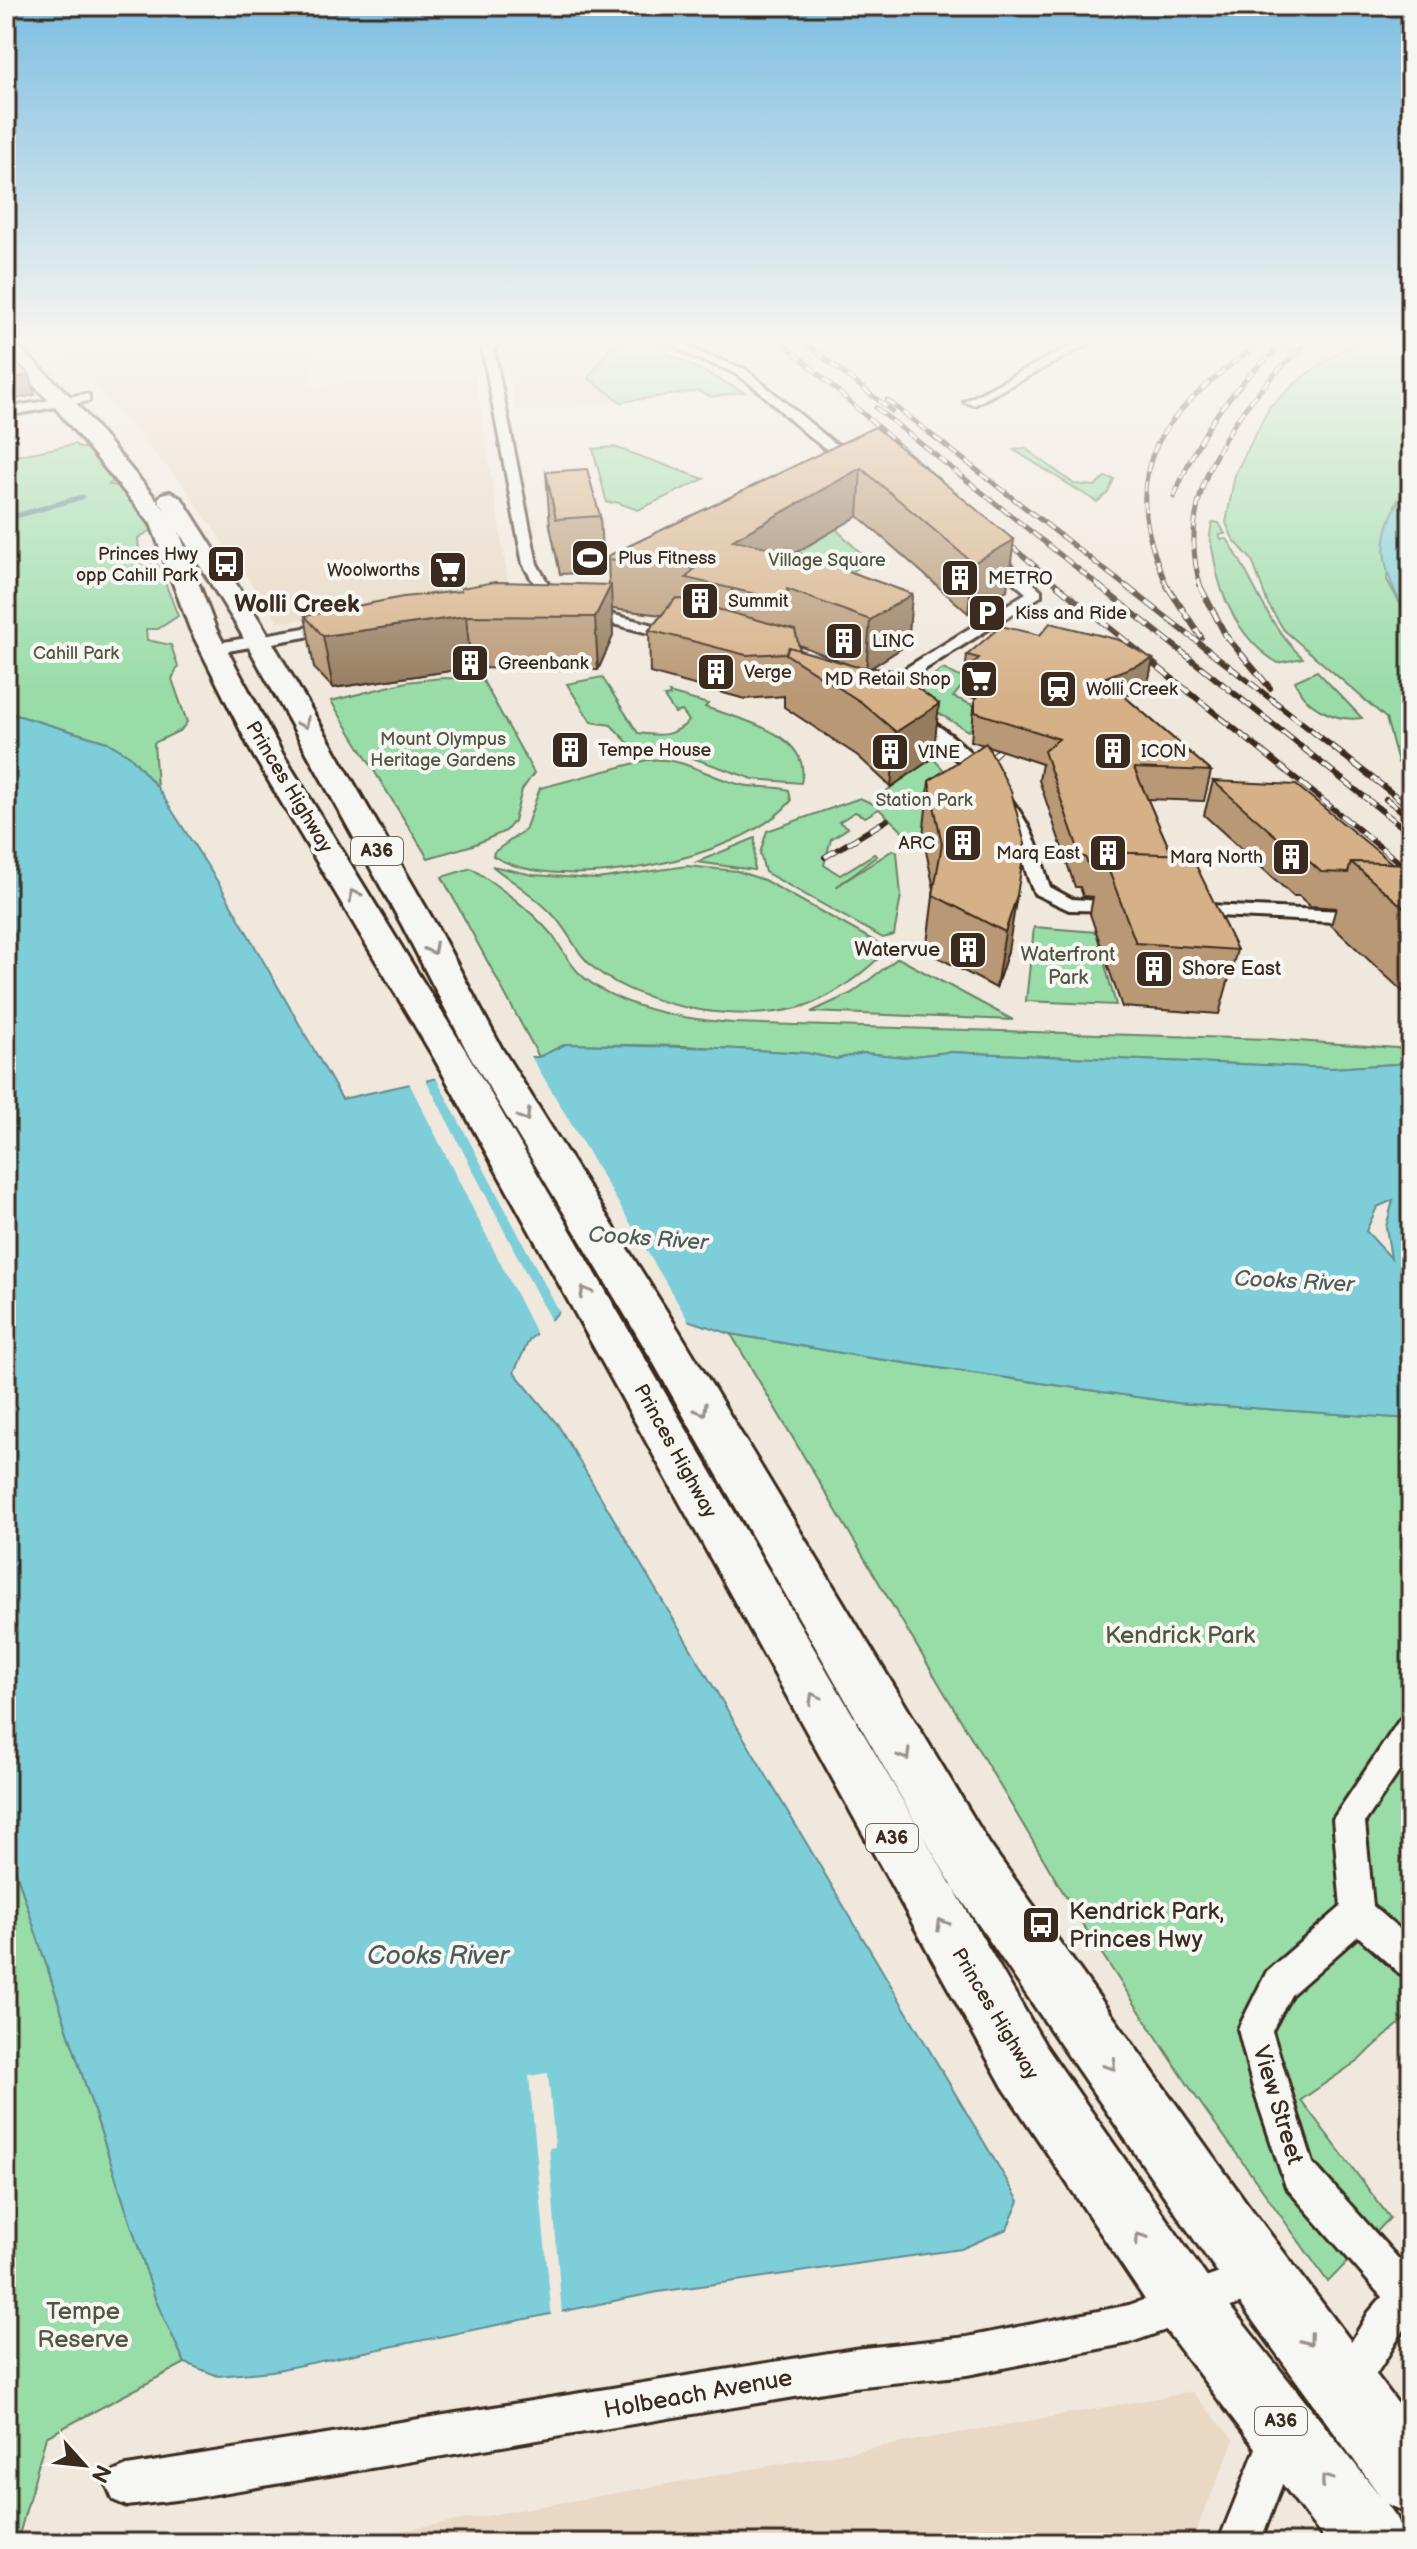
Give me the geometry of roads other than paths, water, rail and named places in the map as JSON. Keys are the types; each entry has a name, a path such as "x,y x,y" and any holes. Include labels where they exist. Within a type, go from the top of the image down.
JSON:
{"highway":[{"name":"Princes Highway","path":"116,458 163,523 215,656 267,753 468,1054 644,1351 970,1864 1262,2278 1411,2479"},
{"name":"Princes Highway","path":"134,458 158,481 204,549 262,648 468,1054"},
{"name":"Princes Highway","path":"644,1351 911,1872 1024,2066 1185,2302 1285,2426 1372,2543"}],"street":[{"path":"509,458 530,564 548,596"},
{"path":"837,458 842,463 877,465"},
{"path":"979,545 1036,593 866,692 939,737 998,793 1022,831 1042,890 1056,900 1071,905 1411,920"},
{"path":"534,605 548,596 569,592"},
{"path":"591,612 694,638"},
{"path":"215,656 356,631"},
{"path":"1411,1729 1349,1819 1358,1914 1411,1961"},
{"name":"View Street","path":"1358,1914 1279,1983 1255,2029 1270,2088 1299,2174 1409,2295"},
{"name":"Holbeach Avenue","path":"127,2486 207,2476 854,2368 967,2356 1129,2324 1185,2302 1262,2278"},
{"path":"1342,2388 1382,2325 1409,2295"},
{"path":"1239,2543 1285,2426"}],"water":[{"path":"1411,480 1411,623 1392,584 1384,552 1390,519"},
{"name":"Cooks River","path":"6,712 107,742 130,756 157,787 221,887 342,1099 456,1074 502,1057 539,1057 566,1044 719,1048 806,1053 836,1059 864,1053 905,1057 949,1052 1332,1068 1411,1063 1411,1419 1178,1403 864,1357 731,1334 620,1299 561,1310 529,1340 514,1372 558,1425 1019,2201 1007,2229 961,2249 658,2292 272,2371 218,2376 185,2363 156,2301 6,1841","holes":["1393,1200 1386,1227 1391,1258 1366,1231 1377,1207"]}],"waterway":[{"path":"6,519 82,497"}],"railway":[{"path":"913,458 940,482"},
{"path":"939,458 1102,588"},
{"path":"961,458 1128,588"},
{"path":"1153,458 1147,473 1145,506 1152,544 1168,587"},
{"path":"1174,497 1192,458"},
{"path":"1201,588 1194,551 1196,516 1204,482 1215,458"},
{"path":"996,533 1061,588"},
{"path":"1058,586 1411,872"},
{"path":"1099,586 1411,834"},
{"path":"1126,586 1402,801"},
{"path":"1168,587 1201,637"},
{"path":"1201,588 1226,636 1270,688"},
{"path":"993,756 1014,736"},
{"path":"1386,799 1411,818"},
{"path":"825,857 887,820"}],"place":[{"name":"Plus Fitness","path":"590,558"},
{"name":"Princes Hwy opp Cahill Park","path":"226,564"},
{"name":"Woolworths","path":"448,570"},
{"name":"METRO","path":"960,578"},
{"name":"Summit","path":"700,601"},
{"name":"Kiss and Ride","path":"987,613"},
{"name":"LINC","path":"844,641"},
{"name":"Greenbank","path":"470,663"},
{"name":"Verge","path":"716,672"},
{"name":"MD Retail Shop","path":"979,679"},
{"name":"Wolli Creek","path":"1058,689"},
{"name":"Tempe House","path":"570,750"},
{"name":"ICON","path":"1113,751"},
{"name":"VINE","path":"890,752"},
{"name":"ARC","path":"963,843"},
{"name":"Marq East","path":"1108,853"},
{"name":"Marq North","path":"1291,857"},
{"name":"Watervue","path":"968,950"},
{"name":"Shore East","path":"1154,969"},
{"name":"Kendrick Park, Princes Hwy","path":"1041,1925"}],"district":[{"name":"Wolli Creek","path":"297,604"}],"park label":[{"name":"Village Square","path":"827,560"},
{"name":"Cahill Park","path":"76,653"},
{"name":"Mount Olympus Heritage Gardens","path":"443,749"},
{"name":"Station Park","path":"924,800"},
{"name":"Waterfront Park","path":"1068,966"},
{"name":"Kendrick Park","path":"1180,1635"},
{"name":"Tempe Reserve","path":"83,2325"}]}
